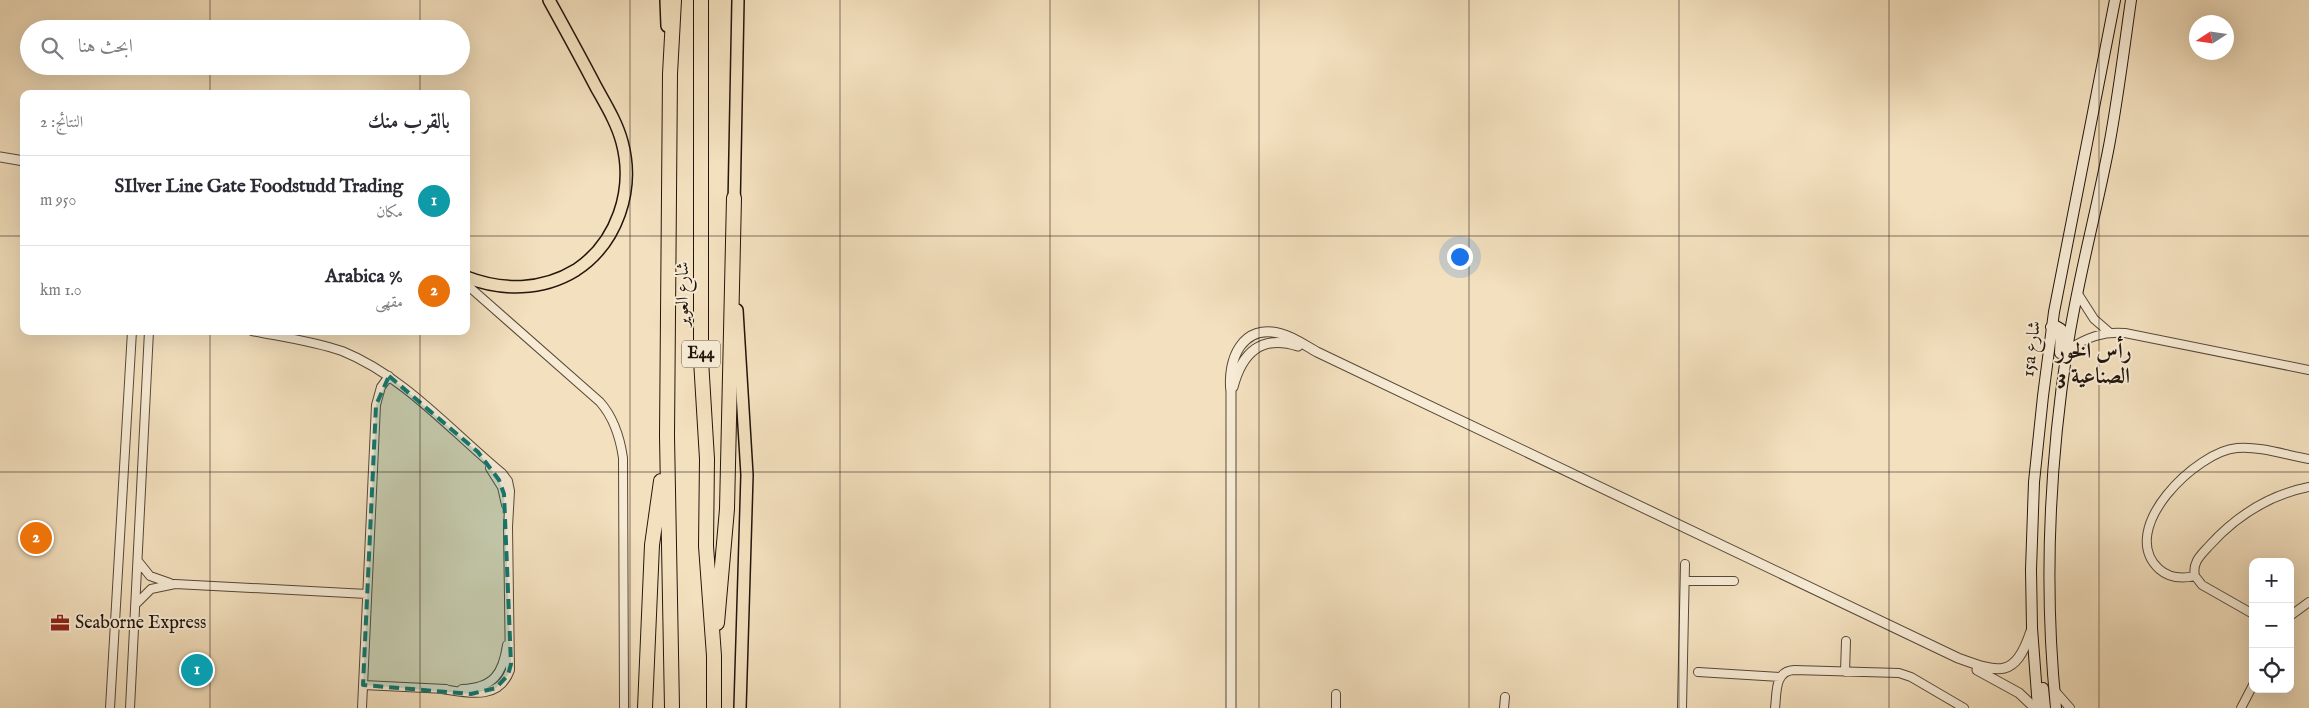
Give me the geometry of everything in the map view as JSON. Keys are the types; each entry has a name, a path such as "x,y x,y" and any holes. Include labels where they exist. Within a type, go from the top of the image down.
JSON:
{"highway":[{"name":"شارع العوير","path":"672,708 667,436 670,74 674,0"},
{"name":"شارع العوير","path":"701,0 701,360 707,459 706,546 714,656 714,708"},
{"path":"714,656 727,508 734,198"},
{"path":"645,708 652,545 667,436"}],"main road":[{"path":"470,278 503,287 538,285 561,278 581,266 599,250 612,232 622,209 626,165 619,132 549,0"},
{"path":"666,0 670,74"},
{"path":"738,0 734,198 738,317 747,474 740,708"},
{"name":"15a شارع","path":"2036,708 2031,570 2034,482 2051,327 2114,0"},
{"name":"15a شارع","path":"2056,708 2050,585 2056,444 2067,350 2109,144 2133,0"},
{"path":"2051,327 2059,327 2062,332 2053,425 2056,444"},
{"path":"2032,628 2039,649 2045,708"}],"street":[{"path":"0,157 20,160"},
{"path":"470,288 600,402 606,409 621,442 623,458 624,708"},
{"path":"2078,294 2094,319 2109,332"},
{"path":"2067,350 2087,338 2109,332 2125,333 2309,370"},
{"path":"1231,708 1231,364 1241,345 1250,338 1260,334 1281,333 1317,352 1958,658 2019,693 2036,708"},
{"path":"110,708 132,335"},
{"path":"130,708 150,335"},
{"path":"149,343 155,335"},
{"path":"272,335 341,351 389,376 502,473 508,481 510,491 508,527 509,631 504,663 496,677 476,688 442,689 363,685"},
{"path":"362,708 376,405 381,387 389,376"},
{"path":"2195,576 2181,578 2166,574 2154,564 2147,549 2147,531 2154,512 2178,484 2203,461 2230,449 2250,448 2309,459"},
{"path":"2249,612 2202,585 2195,576 2196,560 2237,518 2268,500 2309,487"},
{"path":"138,561 150,576 174,584"},
{"path":"1682,708 1684,564"},
{"path":"1684,581 1734,581"},
{"path":"136,603 151,589 174,584 367,594"},
{"path":"2294,613 2309,602"},
{"path":"1958,658 1993,670 2008,667 2015,663 2025,651 2032,628"},
{"path":"1845,672 1846,641"},
{"path":"1698,672 1780,677 1790,670 1892,672 1905,674 1964,708"},
{"path":"1775,708 1780,677"},
{"path":"2055,690 2070,708"},
{"path":"2241,708 2249,693"},
{"path":"1336,694 1336,708"},
{"path":"1504,708 1505,697"}],"highlighted area":[{"path":"389,376 478,452 499,480 504,494 511,664 508,675 496,688 471,694 363,685 376,405"}],"place":[{"name":"% Arabica","path":"36,538"},
{"name":"Seaborne Express","path":"60,623"},
{"name":"SIlver Line Gate Foodstudd Trading","path":"197,670"}],"district":[{"name":"رأس الخور الصناعية 3","path":"2094,365"}]}
